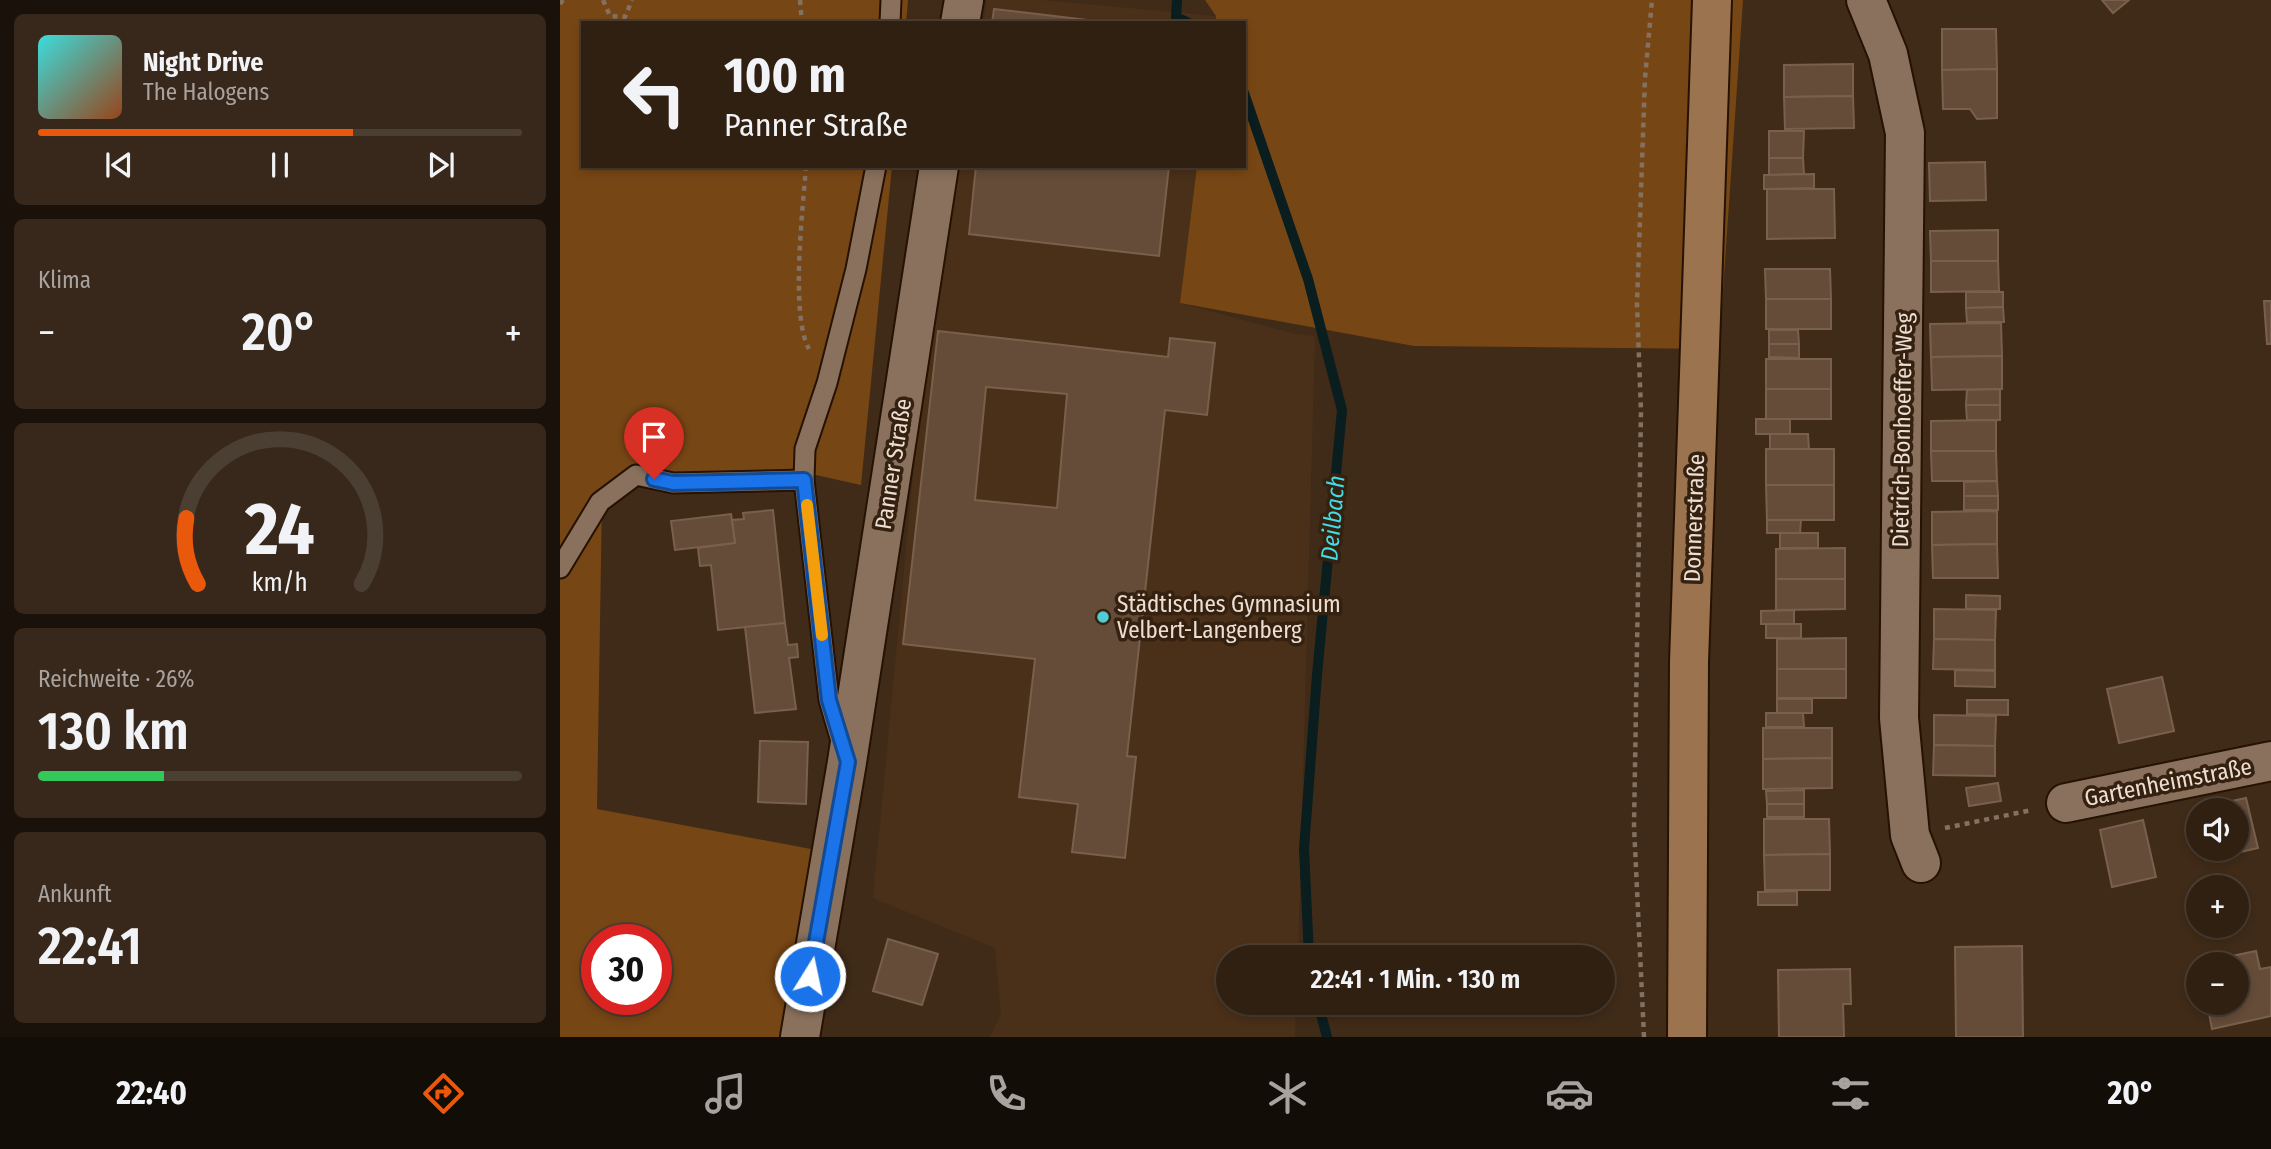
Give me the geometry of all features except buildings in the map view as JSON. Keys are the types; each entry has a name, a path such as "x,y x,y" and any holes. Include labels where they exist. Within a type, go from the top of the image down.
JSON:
{"main road":[{"name":"Donnerstraße","path":"1687,1037 1689,662 1712,0"}],"street":[{"path":"960,21 964,0"},
{"name":"Dietrich-Bonhoeffer-Weg","path":"1866,0 1888,54 1905,133 1899,718 1916,849"},
{"name":"Panner Straße","path":"800,1037 848,762 939,168"},
{"name":"Gartenheimstraße","path":"2066,803 2271,761"}],"lane":[{"path":"890,21 891,0"},
{"name":"Panner Straße","path":"848,762 829,700 804,480 805,449 827,383 856,269 876,168"},
{"path":"560,568 600,502 636,475 673,483 804,480"}],"path":[{"path":"603,0 610,16 625,17 632,0"},
{"path":"800,0 803,21"},
{"path":"1644,1037 1634,826 1641,412 1637,304 1645,78 1652,0"},
{"path":"806,168 799,286 802,327 804,341 827,383"},
{"path":"1916,849 2066,803"}],"shaded area":[{"path":"560,0 908,0 906,21 581,21 581,168 892,168 861,485 816,475 635,473 602,498 597,809 811,849 790,1037 560,1037"},
{"path":"987,0 1041,0 1216,16 1216,21 983,21"},
{"path":"1205,0 1743,0 1719,349 1414,346 1180,303 1197,168 1246,168 1246,21 1216,21 1216,16"},
{"name":"Städtisches Gymnasium Velbert-Langenberg","path":"956,168 1197,168 1180,303 1295,334 1315,336 1298,945 1216,945 1216,1015 1296,1015 1295,1037 990,1037 1001,1014 995,948 873,898 929,307"}],"waterway":[{"name":"Deilbach","path":"1177,0 1176,17 1185,21"},
{"name":"Deilbach","path":"1246,99 1308,279 1342,410 1304,849 1308,945"},
{"name":"Deilbach","path":"1321,1015 1327,1037"}],"slow traffic":[{"path":"807,505 822,635"}],"place":[{"name":"Städtisches Gymnasium Velbert-Langenberg","path":"1103,617"}],"route":[{"path":"654,479 673,483 804,480 829,700 848,762 810,976"}]}
